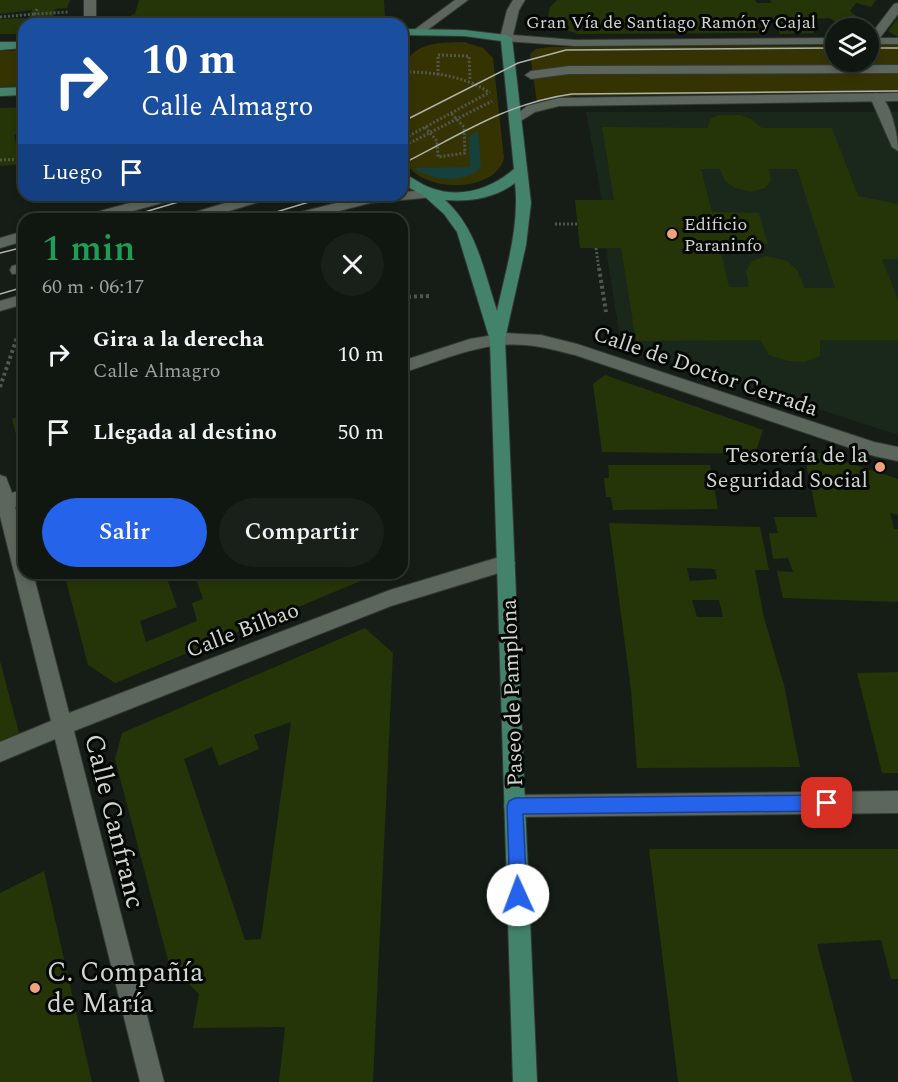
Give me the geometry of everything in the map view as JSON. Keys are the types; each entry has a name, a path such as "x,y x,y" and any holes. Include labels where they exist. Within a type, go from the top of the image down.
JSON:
{"main road":[{"path":"408,32 464,33 506,38"},
{"path":"408,40 418,32"},
{"name":"Paseo de Pamplona","path":"506,38 516,120 523,223 498,340 525,1082"},
{"path":"0,46 18,45"},
{"path":"0,92 18,91"},
{"path":"429,194 456,196 482,193 508,181 520,171"},
{"name":"Paseo de Pamplona","path":"408,182 429,194 449,211 464,231 498,340"}],"street":[{"path":"418,32 462,0"},
{"path":"506,38 513,10 519,0"},
{"path":"879,30 898,6"},
{"name":"Gran Vía de Santiago Ramón y Cajal","path":"506,38 575,43 825,41"},
{"path":"879,41 898,41"},
{"path":"531,75 569,70 898,69"},
{"path":"876,97 898,147"},
{"path":"516,120 531,109 559,102 898,97"},
{"path":"408,196 429,194"},
{"path":"109,213 153,201"},
{"path":"207,213 247,201"},
{"path":"314,213 362,201"},
{"path":"0,243 18,238"},
{"path":"0,306 18,301"},
{"name":"Calle de Doctor Cerrada","path":"408,365 476,343 498,340 541,340 577,350 743,407 898,454"},
{"name":"Calle Canfranc","path":"0,482 3,504 18,553"},
{"path":"3,504 18,498"},
{"name":"Calle Bilbao","path":"0,752 390,598 506,563"},
{"name":"Calle Canfranc","path":"25,579 152,1082"},
{"path":"515,806 898,802"}],"path":[{"path":"0,16 35,14 90,5"},
{"path":"35,14 37,9"},
{"path":"438,75 438,55 469,56 470,81"},
{"path":"408,72 470,81 490,92"},
{"path":"408,136 496,89"},
{"path":"408,144 498,98"},
{"path":"425,127 428,134 437,141 438,157 465,153 464,127 451,113"},
{"path":"0,160 18,159"},
{"path":"555,224 578,224"},
{"path":"596,248 606,312"},
{"path":"408,297 430,296"},
{"path":"0,387 18,334"}],"shaded area":[{"path":"464,42 483,48 493,58 504,158 498,170 487,178 473,183 441,184 426,180 408,164 408,58 417,50 439,43"},
{"path":"879,45 898,45 898,92 575,96 537,103 530,54 536,49 549,47 825,46 825,72 879,72"},
{"path":"18,50 18,86 0,87 0,51"},
{"name":"Edificio Paraninfo","path":"586,112 898,112 898,435 621,345 606,249 580,248 575,200 602,200"}],"water":[{"path":"478,131 481,167 475,172 467,176 448,179 429,176 414,168 470,167 469,136"}],"building":[{"path":"0,0 70,0 67,8 55,9 53,17 72,16 72,18 29,18 32,10 0,14"},
{"path":"139,0 384,0 385,16 131,18 131,15 135,14"},
{"path":"557,0 755,0 757,3 772,3 770,0 876,0 871,7 856,3 850,11 859,18 809,19 814,33 780,34 774,21 757,22 763,33 579,34 561,29 548,16 550,7"},
{"path":"18,18 18,34 0,34 0,19"},
{"path":"898,18 898,37 888,31"},
{"path":"18,107 18,134 14,135 18,164 0,166 0,108"},
{"name":"Edificio Paraninfo","path":"720,115 740,115 751,119 762,128 832,128 858,196 898,204 898,259 882,259 898,300 898,340 820,340 820,356 805,362 788,361 769,355 760,340 636,341 621,248 580,248 575,200 614,200 602,127 707,128 711,118","holes":["701,169 720,169 725,181 735,188 751,192 765,188 771,181 769,169 797,169 835,288 805,288 797,270 787,261 766,256 752,261 746,271 749,287 729,287 719,244 768,244 759,213 712,212"]},
{"path":"605,375 763,430 755,454 602,452 593,384"},
{"path":"18,416 18,442 12,419"},
{"path":"803,448 898,479 898,515 890,513 894,529 898,529 898,602 783,598 777,571 793,572 788,558 773,559 769,533 778,533 774,517 817,517"},
{"path":"608,465 710,465 718,509 613,510 611,497 606,497 604,478 609,478"},
{"path":"609,523 760,527 769,570 755,570 764,618 784,685 800,767 637,768 631,690","holes":["687,568 715,569 717,579 690,581","692,600 719,600 723,617 697,617"]},
{"path":"66,579 167,579 177,607 140,621 146,642 197,621 192,603 203,599 196,579 366,579 115,683 88,665"},
{"path":"365,628 393,653 373,1082 279,1082 285,1027 193,1028 199,994 169,964 115,759 122,733","holes":["291,722 261,939 245,940 184,759 212,747 219,766 259,749 254,735"]},
{"path":"0,661 19,733 0,741"},
{"path":"898,672 898,773 882,773 857,673"},
{"path":"649,849 898,849 898,979 891,979 881,940 817,944 853,1082 678,1082"},
{"name":"C. Compañía de María","path":"44,871 92,1082 0,1082 0,893"}],"tram line":[{"path":"408,119 518,63 566,50 825,48"},
{"path":"879,48 898,48"},
{"path":"408,161 504,112 548,98 572,94 898,91"},
{"path":"141,213 182,201"},
{"path":"273,213 312,201"},
{"path":"0,253 18,248"},
{"path":"0,294 18,289"}],"place":[{"name":"Edificio Paraninfo","path":"672,234"},
{"name":"Tesorería de la Seguridad Social","path":"880,467"},
{"name":"C. Compañía de María","path":"35,988"}],"route":[{"path":"518,895 515,806 827,803"}]}
